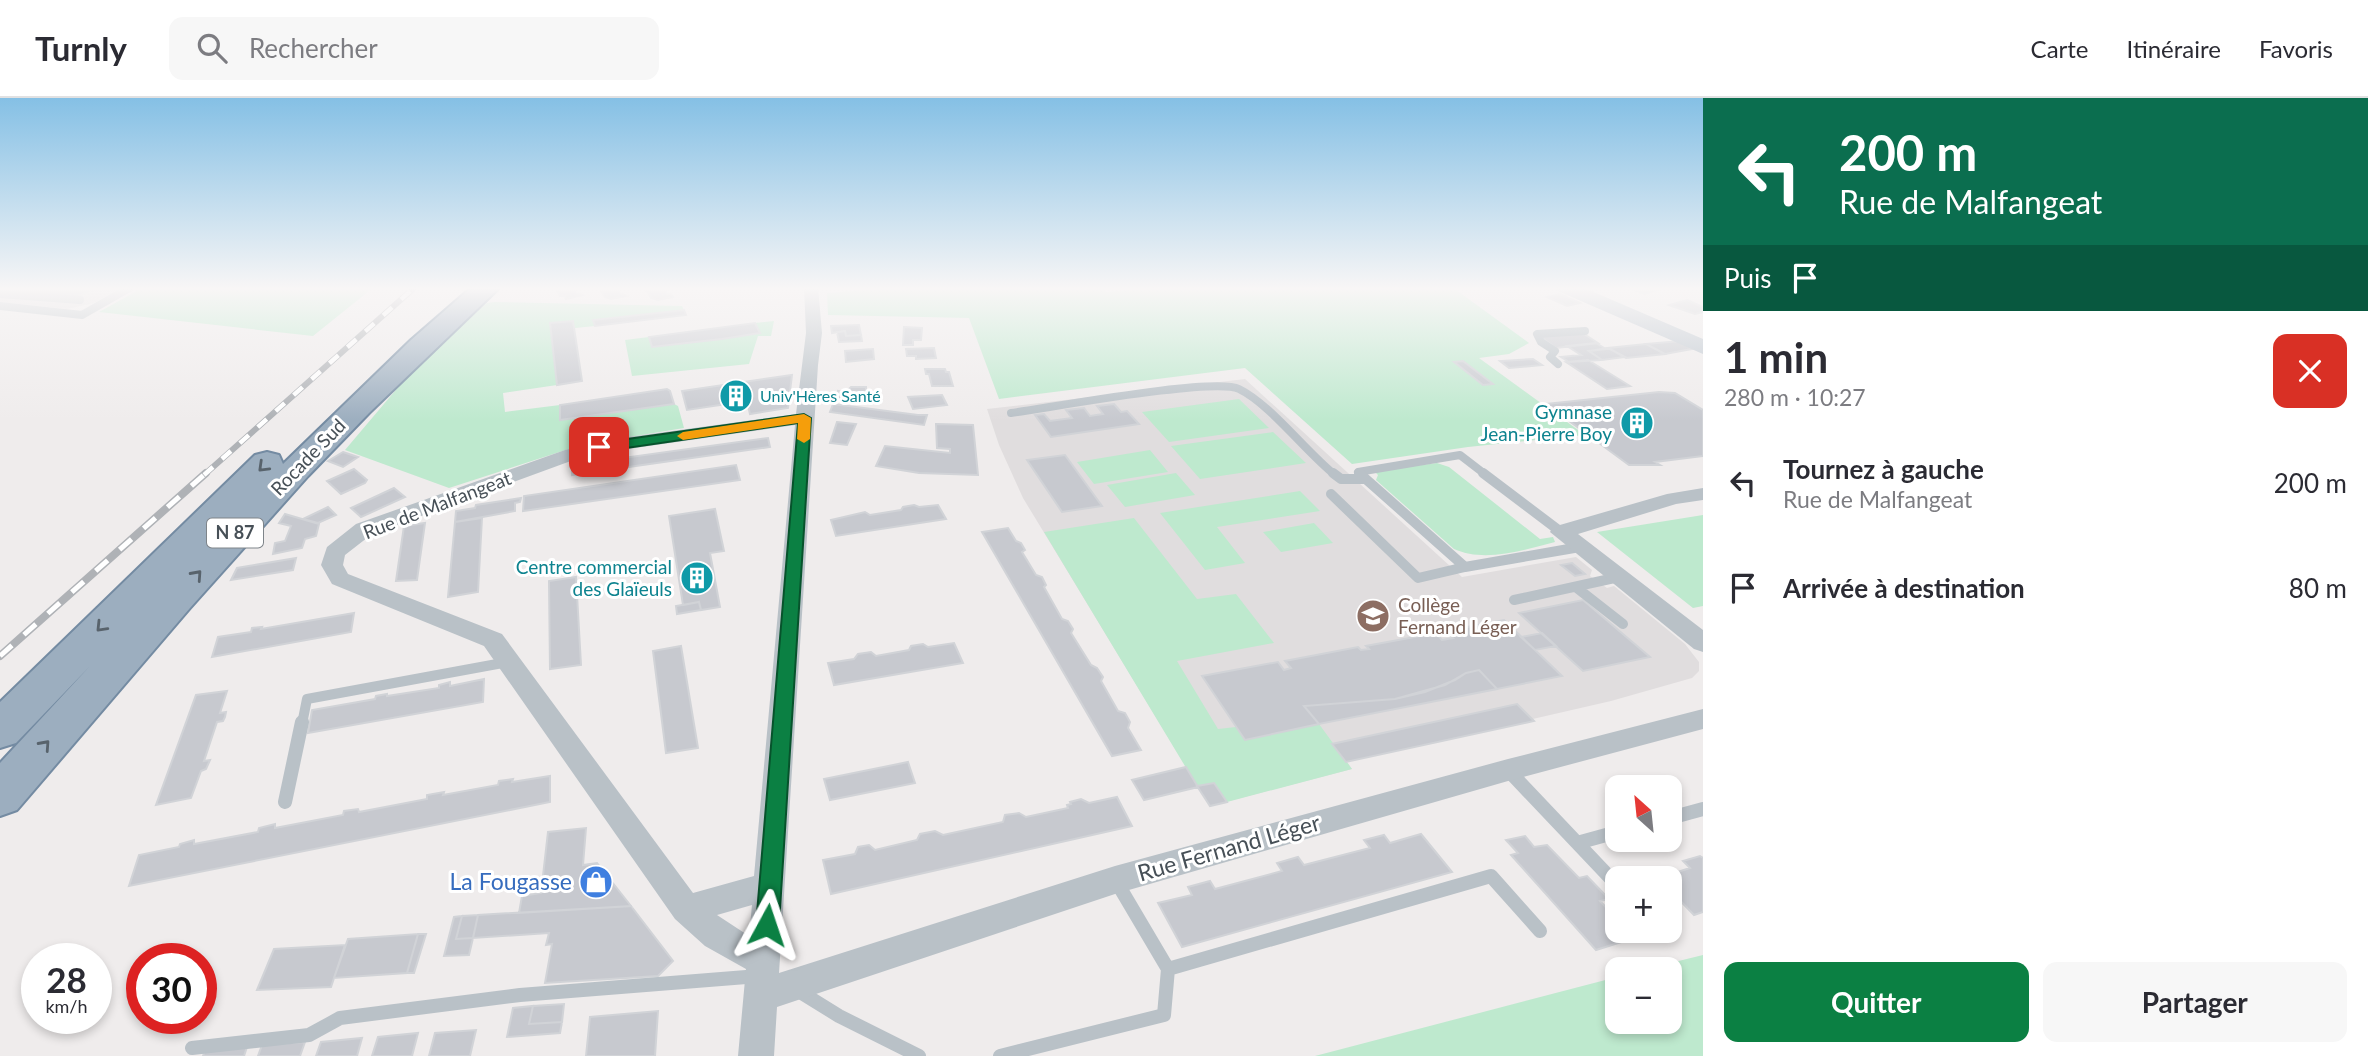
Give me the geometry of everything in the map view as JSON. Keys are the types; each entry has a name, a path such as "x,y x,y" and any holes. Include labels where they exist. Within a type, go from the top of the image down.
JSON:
{"highway":[{"name":"Rocade Sud","path":"0,730 235,493 408,332"},
{"name":"Rocade Sud","path":"0,796 254,513 390,374 437,332"}],"main road":[{"path":"1668,332 1703,347"}],"street":[{"path":"756,1056 769,979 771,886 804,418 814,332"},
{"name":"Rue de Malfangeat","path":"769,979 685,909 493,640 340,579 332,565 335,552 365,529 572,454 599,447 804,418"},
{"path":"1561,532 1674,498 1703,494"},
{"path":"1561,532 1703,643"},
{"name":"Rue Fernand Léger","path":"769,979 838,969 1115,880 1508,770 1703,719"},
{"path":"685,909 771,886"}],"lane":[{"path":"1558,364 1550,357 1555,351 1541,342 1537,334 1574,332"},
{"path":"1011,413 1179,389 1221,386 1237,388 1253,398 1341,479 1365,479"},
{"path":"1465,567 1358,472 1460,455 1561,532"},
{"path":"1331,494 1418,578 1580,547"},
{"path":"1514,600 1619,577"},
{"path":"1577,588 1623,624"},
{"path":"285,802 307,699 508,662"},
{"path":"1508,770 1605,872"},
{"path":"1682,815 1703,809"},
{"path":"1577,843 1605,835"},
{"path":"1168,970 1490,876 1540,931"},
{"path":"1000,1056 1164,1016 1168,970 1115,880"},
{"path":"192,1048 309,1035 340,1018 506,997 769,979 919,1056"}],"shaded area":[{"name":"Collège Fernand Léger","path":"1245,379 1462,577 1576,557 1592,570 1590,576 1607,588 1614,586 1685,644 1699,662 1699,671 1692,678 1611,701 1347,762 1352,769 1210,806 1023,498 999,445 987,409"}],"green space":[{"path":"275,332 318,332 313,336"},
{"path":"455,332 552,332 557,385 503,393 505,412 560,405 560,420 674,404 678,406 684,428 581,445 449,488 345,450 400,385"},
{"path":"772,332 771,336 758,336 749,364 632,376 625,340 649,337 652,347"},
{"path":"974,332 1513,332 1529,343 1509,354 1479,358 1585,435 1468,447 1352,464 1245,368 999,399"},
{"path":"1239,399 1269,428 1169,442 1142,412"},
{"path":"1273,432 1306,463 1200,479 1171,446"},
{"path":"1150,450 1168,472 1094,484 1077,462"},
{"path":"1437,463 1449,467 1540,539 1553,537 1555,542 1491,555 1454,549 1376,480 1378,475 1374,471"},
{"path":"1176,473 1195,495 1125,507 1107,485"},
{"path":"1300,491 1320,511 1217,527 1245,563 1205,570 1160,513"},
{"path":"1703,515 1703,606 1693,608 1597,532"},
{"path":"1134,518 1197,599 1236,594 1274,643 1177,661 1218,729 1236,727 1245,740 1319,724 1352,769 1227,802 1214,783 1197,786 1044,532"},
{"path":"1314,523 1333,543 1281,552 1263,532"},
{"path":"1703,955 1703,1056 1315,1056 1605,980 1605,1034 1682,1034 1682,960"}],"building":[{"path":"551,332 575,332 582,381 557,385"},
{"path":"689,332 760,333 652,347 649,337"},
{"path":"837,332 845,332 846,336 861,335 862,341 839,342"},
{"path":"845,332 860,332 861,335 846,336"},
{"path":"904,332 922,332 921,340 913,340 913,345 903,345"},
{"path":"1581,332 1598,343 1556,348 1539,336"},
{"path":"1681,341 1697,348 1665,354 1646,344"},
{"path":"1596,343 1606,349 1589,351 1602,360 1569,362 1561,357 1581,355 1567,346"},
{"path":"1646,344 1665,354 1626,358 1608,348"},
{"path":"934,348 936,358 916,359 916,356 907,356 906,349"},
{"path":"1608,348 1625,357 1602,360 1589,351"},
{"path":"873,349 874,359 846,362 845,351"},
{"path":"1533,359 1542,365 1509,368 1500,361"},
{"path":"1588,360 1630,386 1607,389 1566,362"},
{"path":"1463,361 1493,384 1483,385 1454,362"},
{"path":"925,369 945,369 949,372 953,386 932,386"},
{"name":"Univ'Hères Santé","path":"792,375 788,408 750,414 747,401 687,410 682,391"},
{"path":"851,387 866,387 866,398 838,400 838,391 846,392"},
{"path":"667,389 674,404 560,420 560,405"},
{"name":"Gymnase Jean-Pierre Boy","path":"1659,392 1675,393 1703,410 1703,456 1655,462 1660,465 1629,465 1546,404"},
{"path":"942,395 947,405 913,409 908,397"},
{"path":"833,404 927,415 924,425 830,412"},
{"path":"1114,404 1121,412 1127,411 1139,424 1051,437 1035,415 1044,414 1050,421 1072,418 1066,410 1084,408 1090,416 1103,414 1097,406"},
{"path":"837,422 856,424 847,445 830,443"},
{"path":"936,424 973,425 978,475 919,473 876,466 885,446 950,453 950,449 937,448"},
{"path":"768,438 770,447 572,475 572,465"},
{"path":"343,452 358,457 343,467 328,461"},
{"path":"1065,455 1102,506 1062,512 1027,460"},
{"path":"736,465 740,480 523,511 524,496"},
{"path":"354,469 367,480 365,483 341,494 327,481"},
{"path":"394,488 405,497 361,517 351,508"},
{"path":"521,498 520,502 515,503 515,511 455,522 456,511"},
{"path":"914,505 938,505 946,519 836,536 831,520 865,512 870,515 901,510"},
{"path":"328,507 336,515 318,523 303,519"},
{"name":"Centre commercial des Glaïeuls","path":"715,509 724,551 710,553 720,607 701,610 699,602 683,605 669,516"},
{"path":"285,514 319,524 316,536 305,539 302,548 273,554 275,543 285,541 291,526 279,523"},
{"path":"482,518 478,592 448,597 455,522"},
{"path":"425,523 417,580 396,581 404,526"},
{"path":"1008,528 1016,541 1021,543 1025,550 1022,552 1036,575 1042,577 1046,585 1044,587 1062,619 1068,621 1073,629 1071,633 1091,665 1097,668 1103,677 1101,681 1118,711 1125,713 1130,722 1128,728 1141,750 1112,756 982,532"},
{"path":"296,558 293,570 231,580 237,568"},
{"path":"1572,563 1585,574 1575,576 1561,565"},
{"path":"576,577 581,665 550,669 549,581"},
{"path":"1583,600 1650,657 1583,671 1519,613"},
{"path":"699,602 701,610 677,614 676,606"},
{"path":"354,613 351,632 212,657 218,637 251,632 252,628 262,627 261,629"},
{"path":"1504,620 1562,676 1497,689 1479,670 1466,673 1445,685 1395,699 1304,706 1319,724 1245,740 1202,676 1278,662 1284,670 1291,668 1285,661 1358,647 1361,650 1369,649 1366,646 1436,633 1442,640 1453,638 1446,631"},
{"path":"1542,633 1556,646 1535,650 1521,637"},
{"path":"954,643 963,663 834,685 828,663 854,659 858,654 871,652 876,656 909,650 911,646 923,644 928,647"},
{"path":"681,646 698,748 666,753 653,651"},
{"path":"1479,670 1497,689 1319,724 1304,706 1395,699 1425,692 1466,673"},
{"path":"484,679 483,702 308,733 312,710 375,699 376,696 387,694 439,688 439,685 450,682 450,686"},
{"path":"227,691 220,713 226,712 225,717 223,721 217,722 204,761 210,760 206,769 201,771 191,798 156,805 196,695"},
{"path":"1517,704 1534,721 1346,762 1332,744"},
{"path":"908,762 915,783 830,800 824,779"},
{"path":"1186,767 1198,787 1144,800 1132,780"},
{"path":"550,776 550,802 129,886 139,855 179,847 180,844 194,840 194,844 258,832 259,828 275,824 275,828 343,815 344,811 358,809 359,812 427,799 427,795 444,792 443,795 498,785 499,781 513,779 512,782"},
{"path":"1214,783 1227,802 1210,806 1197,786"},
{"path":"1117,797 1132,826 831,894 823,860 855,854 858,847 869,845 875,850 917,840 920,834 935,831 943,835 1003,822 1005,815 1019,813 1026,817 1068,808 1070,802 1081,799 1089,803"},
{"path":"586,828 583,865 597,863 631,906 519,913 522,896 541,893 548,832"},
{"path":"1421,834 1452,872 1182,947 1158,903 1192,895 1188,887 1210,881 1215,889 1282,871 1277,863 1298,857 1304,865 1370,848 1364,840 1384,835 1390,843"},
{"path":"1525,836 1534,847 1547,845 1579,878 1587,876 1605,895 1605,900 1600,901 1605,906 1605,943 1618,943 1596,950 1511,855 1518,853 1506,840"},
{"path":"1700,856 1703,858 1703,912 1694,915 1682,902 1682,871 1690,868 1683,861"},
{"path":"631,906 673,961 658,976 545,983 552,944 546,945 549,933 473,938 478,915"},
{"path":"478,915 473,938 456,939 462,916"},
{"path":"462,916 456,939 473,938 469,955 444,956 454,917"},
{"path":"418,934 426,934 414,973 407,973"},
{"path":"418,934 407,973 334,978 348,939"},
{"path":"345,945 331,987 257,990 274,949"},
{"path":"564,1004 562,1022 529,1024 533,1006"},
{"path":"533,1006 529,1024 562,1022 560,1033 507,1037 513,1008"},
{"path":"658,1011 655,1056 586,1056 590,1017"},
{"path":"476,1030 470,1056 429,1056 435,1033"},
{"path":"418,1033 412,1056 372,1056 378,1037"},
{"path":"362,1038 357,1056 316,1056 321,1042"},
{"path":"305,1042 300,1056 258,1056 262,1045"},
{"path":"247,1047 244,1056 203,1056 205,1050"}],"railway":[{"path":"204,475 365,332"},
{"path":"0,656 206,473"}],"slow traffic":[{"path":"683,436 804,418 804,439"}],"place":[{"name":"Univ'Hères Santé","path":"736,396"},
{"name":"Gymnase Jean-Pierre Boy","path":"1637,423"},
{"name":"Centre commercial des Glaïeuls","path":"697,578"},
{"name":"Collège Fernand Léger","path":"1373,616"},
{"name":"La Fougasse","path":"596,882"}],"route":[{"path":"599,447 804,418 767,925"}]}
